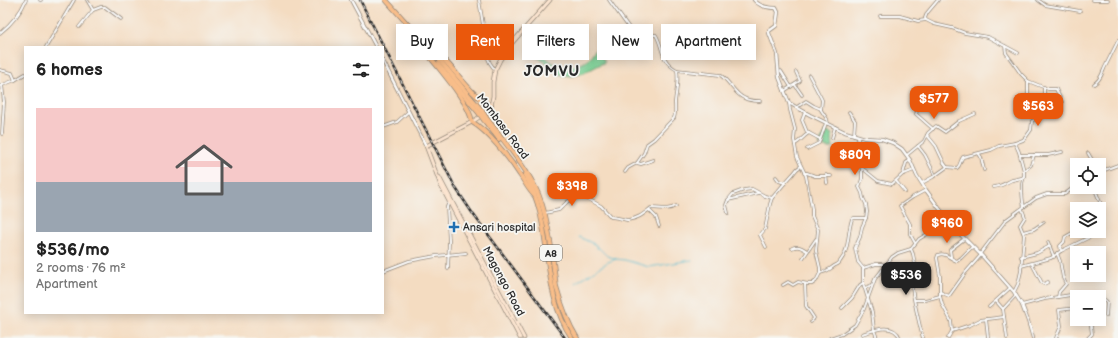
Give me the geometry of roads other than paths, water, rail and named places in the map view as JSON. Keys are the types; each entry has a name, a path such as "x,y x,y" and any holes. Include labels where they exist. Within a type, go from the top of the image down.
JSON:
{"highway":[{"name":"Mombasa Road","path":"386,0 407,24"},
{"path":"432,60 465,103 472,122 496,144 536,197"},
{"name":"Mombasa Road","path":"440,60 482,111 526,177 536,197 542,217 552,290 563,324 572,338"},
{"path":"446,60 468,87 491,106"},
{"name":"Mombasa Road","path":"506,146 536,187 545,213 559,298 571,329 577,338"}],"main road":[{"path":"426,146 478,119 487,112 491,106 494,96 493,82 495,70 502,57 512,43 550,0"},
{"name":"Magongo Road","path":"426,146 441,186 520,338"},
{"name":"Magongo Road","path":"434,169 524,338"}],"street":[{"path":"0,33 22,9 26,0"},
{"path":"47,46 74,0"},
{"path":"87,0 93,10"},
{"path":"351,0 375,46"},
{"path":"479,0 484,31 484,49 490,64 495,70"},
{"path":"609,0 632,32 656,35 658,37 662,54 670,66 677,70 720,75 726,79 742,98 760,101"},
{"path":"754,0 759,5 776,8 778,12 776,26 770,30 769,34 777,54 778,73 789,103 795,129 794,144 797,157 804,173 812,208 812,216 818,230 816,251 820,273 814,283 805,284 798,282 793,285 788,282 783,284"},
{"path":"926,20 925,18 927,13 938,0"},
{"path":"1038,0 1045,5 1080,11"},
{"path":"1093,0 1108,0"},
{"path":"79,27 93,10 101,7 105,7 121,19"},
{"path":"880,16 900,16 918,21 926,20 934,24 965,33 988,37 1018,53"},
{"path":"1094,84 1102,76 1118,41"},
{"path":"1005,46 1006,53 1028,81 1048,89 1056,89 1062,102"},
{"name":"Magongo Road","path":"384,63 426,146"},
{"path":"0,70 12,73 15,80"},
{"path":"625,172 628,168 637,163 644,153 647,144 654,139 675,116 675,100 678,80 677,70"},
{"path":"781,71 791,87"},
{"path":"784,91 801,80 796,72"},
{"path":"2,134 4,102 1,86 24,75"},
{"path":"809,75 822,100 821,109"},
{"path":"922,183 947,167 958,167 962,158 1023,140 1031,130 1032,121 1035,119 1028,98 1028,81"},
{"path":"795,85 802,95"},
{"path":"1044,87 1044,113"},
{"path":"797,107 806,101 821,109 828,121 818,144 807,149"},
{"path":"920,102 916,114 933,129"},
{"path":"789,103 827,124 856,136 881,139 891,142 901,148 910,160 926,190 949,221 1015,294 1022,305 1033,338"},
{"path":"384,126 397,122 409,111"},
{"path":"805,112 802,120 806,131 820,139"},
{"path":"849,112 854,122 862,167 862,179 859,187 867,212 860,237 855,248 857,260 863,268 863,283 872,312 874,330 877,338"},
{"path":"907,156 925,140 927,135 937,126 945,132 959,121 975,114"},
{"path":"832,138 835,127"},
{"path":"794,144 799,142 809,133"},
{"path":"927,135 936,146 947,167"},
{"path":"1003,309 1015,294 1020,278 1023,232 1020,225 1025,217 1022,201 1022,182 1024,170 1015,143"},
{"path":"918,146 935,175"},
{"path":"836,149 840,154 859,153"},
{"path":"1020,155 1048,155 1062,152"},
{"path":"1088,153 1091,158"},
{"path":"979,154 984,170"},
{"path":"1024,170 1031,165 1034,155"},
{"path":"637,163 641,164 653,160"},
{"path":"903,174 906,163 910,160"},
{"path":"1106,169 1118,165"},
{"path":"766,248 760,235 765,229 772,198 801,166"},
{"path":"862,167 879,182 890,184 893,184 903,174 914,170"},
{"path":"804,173 807,172 815,176 831,176"},
{"path":"826,175 827,183"},
{"path":"776,177 779,181 785,183"},
{"path":"993,187 999,187 1015,179 1024,177"},
{"path":"896,181 905,192"},
{"path":"728,213 726,204 728,200 733,194 744,190 751,188 765,196 772,198"},
{"path":"915,243 910,234 910,224 900,206 926,190"},
{"path":"940,292 949,296 1004,222 1037,198 1047,194 1065,194 1070,190"},
{"path":"728,200 758,192"},
{"path":"545,213 560,209 567,202 577,197 584,197 599,205 612,218 617,217 626,220 640,216 653,208 669,209 676,206"},
{"path":"448,269 449,255 447,207 449,202"},
{"path":"649,210 655,216 659,226"},
{"path":"820,273 828,271 839,264 845,254 852,219 866,218"},
{"path":"830,338 842,334 855,325 864,309 875,279 893,256 910,249 919,239 949,221"},
{"path":"1023,232 1034,229 1044,222"},
{"path":"1061,251 1060,246 1064,242 1065,236 1070,234"},
{"path":"803,258 817,238"},
{"path":"1021,266 1054,257 1061,251 1088,238"},
{"path":"951,257 950,250 964,239"},
{"path":"1048,242 1054,257"},
{"path":"792,248 799,246 807,251"},
{"path":"1021,257 1037,253 1050,246"},
{"path":"948,338 952,331 951,321 942,304 940,296 940,276 937,256 941,254 951,257 957,261 972,247"},
{"path":"910,249 913,254 917,274 911,283 923,338"},
{"path":"384,271 409,261 466,253"},
{"path":"1058,253 1063,278 1066,284 1059,292 1058,297"},
{"path":"863,268 876,264 886,264"},
{"path":"1032,264 1042,283 1044,284 1048,282"},
{"path":"842,308 852,298 860,285 863,283"},
{"path":"805,284 806,306 814,318 811,322"},
{"path":"865,288 872,285"},
{"path":"989,307 1010,288"},
{"path":"1022,305 1070,295"},
{"path":"914,300 925,300 940,296"},
{"path":"996,301 1003,309 1007,338"},
{"path":"1106,301 1106,316"},
{"path":"1056,338 1061,325 1059,310 1070,308"},
{"path":"952,331 980,320 1004,317"},
{"path":"986,319 988,337"},
{"path":"1088,338 1092,334 1091,326"},
{"path":"862,334 874,330 891,329 898,333 900,338"}],"waterway":[{"path":"579,237 596,245 597,248 599,248 607,256 616,259"},
{"path":"575,283 608,262 616,259 649,267 692,260"}],"railway":[{"path":"360,0 383,46"},
{"path":"384,47 455,187 473,214 565,338"}],"place":[{"name":"Ansari hospital","path":"454,227"}],"district":[{"name":"JOMVU","path":"552,71"}]}
